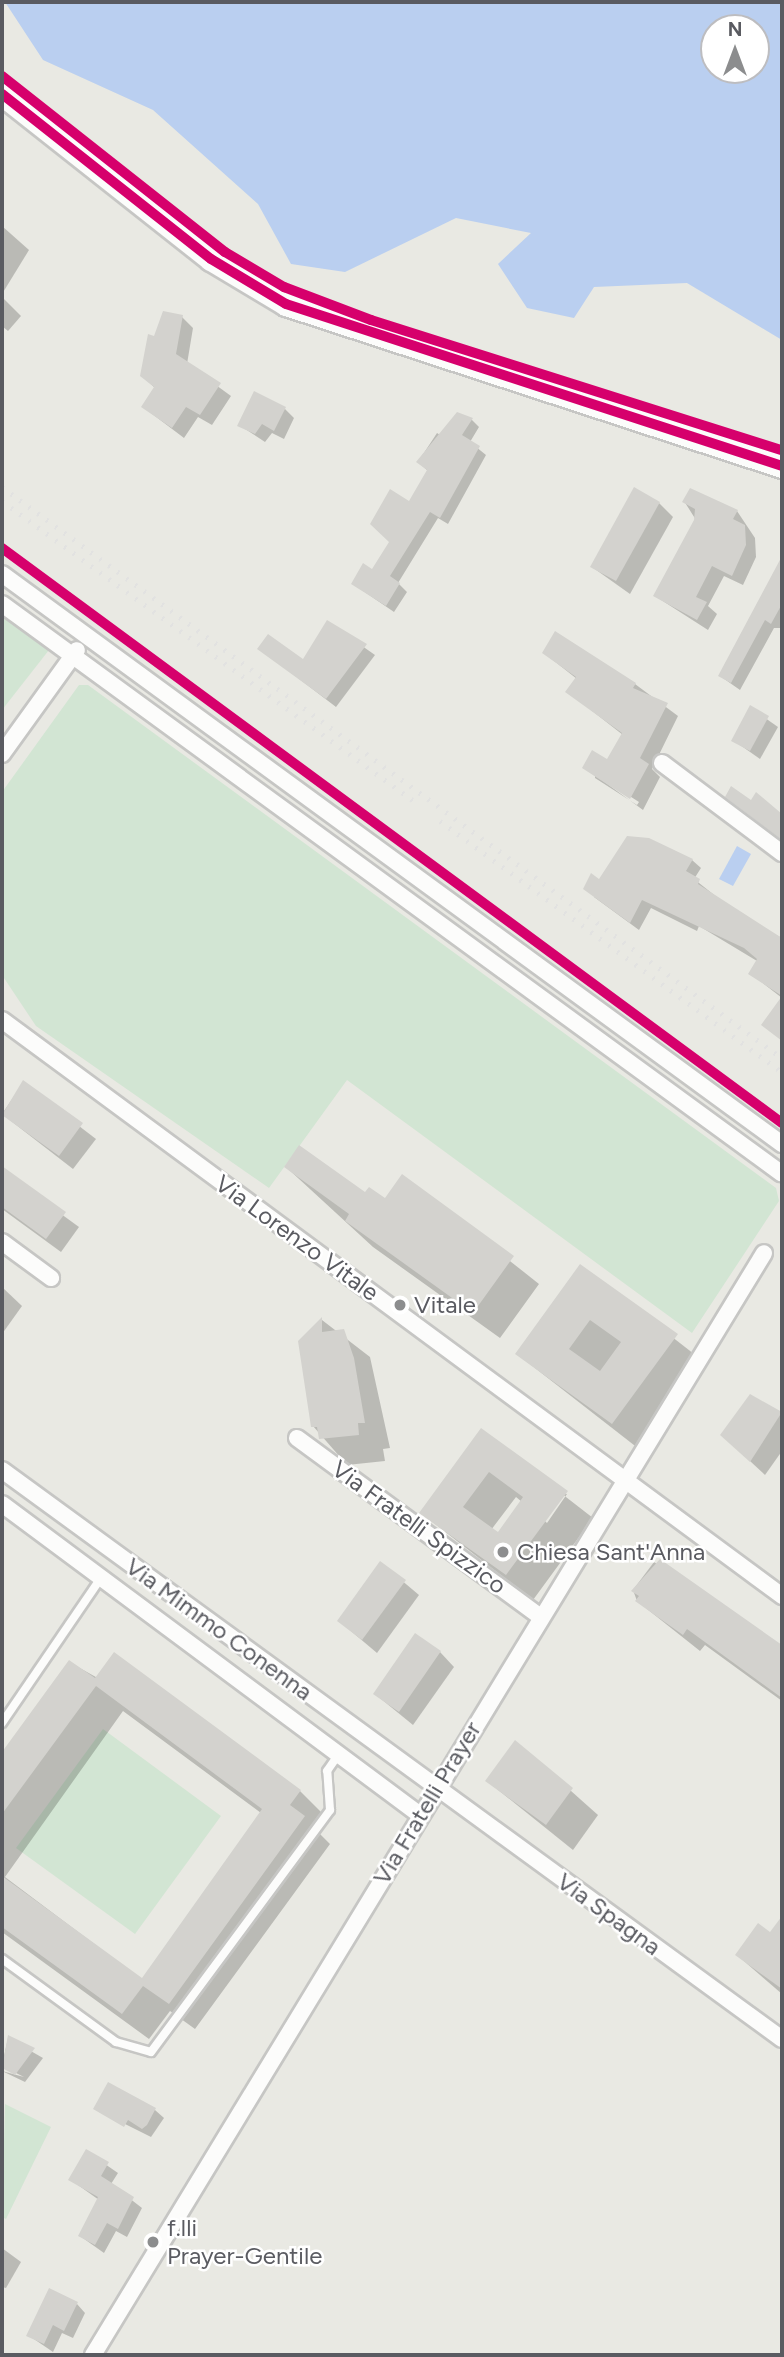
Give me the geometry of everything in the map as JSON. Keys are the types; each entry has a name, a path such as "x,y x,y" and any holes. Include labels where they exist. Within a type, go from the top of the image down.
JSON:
{"main road":[{"path":"2,94 211,259 286,304 782,466"}],"street":[{"path":"2,573 782,1144"},
{"path":"2,604 781,1173"},
{"path":"2,754 88,638"},
{"path":"662,763 782,853"},
{"name":"Via Lorenzo Vitale","path":"2,1020 782,1596"},
{"path":"2,1242 51,1278"},
{"name":"Via Fratelli Prayer","path":"93,2355 435,1788 764,1253"},
{"name":"Via Fratelli Spizzico","path":"297,1438 541,1617"},
{"name":"Via Mimmo Conenna","path":"2,1469 435,1788"},
{"name":"Via Mimmo Conenna","path":"2,1504 420,1815"},
{"path":"75,1558 90,1534"},
{"path":"101,1578 119,1555"},
{"name":"Via Spagna","path":"435,1788 782,2039"}],"lane":[{"path":"2,1723 101,1578"},
{"path":"2,1959 116,2042 150,2052 330,1811 327,1771 339,1754"}],"green space":[{"path":"2,616 49,650 2,710"},
{"path":"79,685 88,685 776,1188 779,1201 692,1333 347,1080 269,1188 36,1026 2,975 2,792"},
{"path":"103,1729 221,1816 135,1934 16,1848"},
{"path":"5,2104 51,2127 6,2219 2,2217"}],"water":[{"path":"5,2 782,2 782,340 687,283 594,287 574,318 527,308 498,264 531,233 456,218 345,272 291,264 258,204 153,110 43,60"},
{"path":"737,846 751,854 733,886 719,879"}],"building":[{"path":"163,311 183,315 176,354 221,383 200,415 186,407 172,428 141,407 154,387 140,376 148,334 154,336"},
{"path":"254,391 286,407 274,431 262,424 255,434 237,426"},
{"path":"457,412 473,418 462,435 480,446 440,518 430,512 390,576 400,583 386,606 351,584 363,563 372,569 389,542 370,524 390,489 409,501 427,470 416,462"},
{"path":"634,487 660,502 616,581 590,567"},
{"path":"690,488 738,510 733,519 745,525 746,545 732,576 712,566 696,597 707,602 697,620 653,596 694,520 695,509 682,502"},
{"path":"782,556 782,604 771,624 765,620 731,683 718,676"},
{"path":"327,620 367,644 326,699 257,649 268,634 303,659"},
{"path":"555,631 636,683 633,688 668,703 640,758 649,764 630,799 582,768 592,750 607,759 622,733 565,692 576,677 542,653"},
{"path":"750,705 769,716 750,751 731,741"},
{"path":"731,786 751,800 756,792 782,814 782,840 725,797"},
{"path":"627,836 649,838 693,859 686,871 700,879 698,884 782,938 782,996 748,974 757,959 744,948 642,900 630,923 583,889 591,873 599,879"},
{"path":"782,996 782,1041 761,1025"},
{"path":"23,1080 83,1123 59,1156 2,1115"},
{"path":"299,1145 365,1192 369,1187 385,1198 402,1174 514,1256 473,1313 345,1221 349,1214 284,1167"},
{"path":"2,1166 66,1212 46,1239 2,1207"},
{"path":"580,1264 678,1334 612,1424 515,1354","holes":["590,1320 621,1342 600,1371 569,1349"]},
{"path":"322,1317 322,1332 344,1329 354,1358 365,1423 358,1423 359,1435 319,1439 317,1427 311,1427 298,1341"},
{"path":"750,1394 782,1412 750,1462 720,1435"},
{"path":"481,1428 568,1491 506,1575 419,1513","holes":["489,1472 523,1497 498,1532 463,1507"]},
{"path":"660,1559 782,1645 782,1698 687,1629 683,1635 635,1601 639,1596 631,1591"},
{"path":"380,1561 406,1580 362,1640 337,1621"},
{"path":"415,1633 441,1651 399,1712 373,1694"},
{"path":"114,1652 301,1790 290,1805 305,1816 169,2004 143,1986 122,2014 2,1927 2,1876 142,1978 262,1809 96,1686 2,1814 2,1752 69,1660 95,1678"},
{"path":"515,1740 573,1788 546,1825 485,1781"},
{"path":"782,1916 782,1989 735,1955 758,1923 770,1932"},
{"path":"8,2035 35,2048 15,2075 2,2068"},
{"path":"108,2082 156,2108 147,2125 142,2129 128,2120 124,2127 93,2109"},
{"path":"86,2149 109,2162 101,2176 134,2197 118,2229 107,2223 95,2245 78,2236 98,2197 68,2180"},
{"path":"49,2288 78,2302 64,2331 53,2325 44,2344 26,2336"}],"railway":[{"path":"2,487 782,1058"},
{"path":"2,501 418,804"},
{"path":"440,821 782,1072"}],"cycle path":[{"path":"2,76 225,252 284,287 371,320 782,450"},
{"path":"2,94 211,259 286,304 782,466"},
{"path":"2,548 782,1123"}],"place":[{"name":"Vitale","path":"400,1305"},
{"name":"Chiesa Sant'Anna","path":"503,1552"},
{"name":"f.lli Prayer-Gentile","path":"153,2242"}]}
